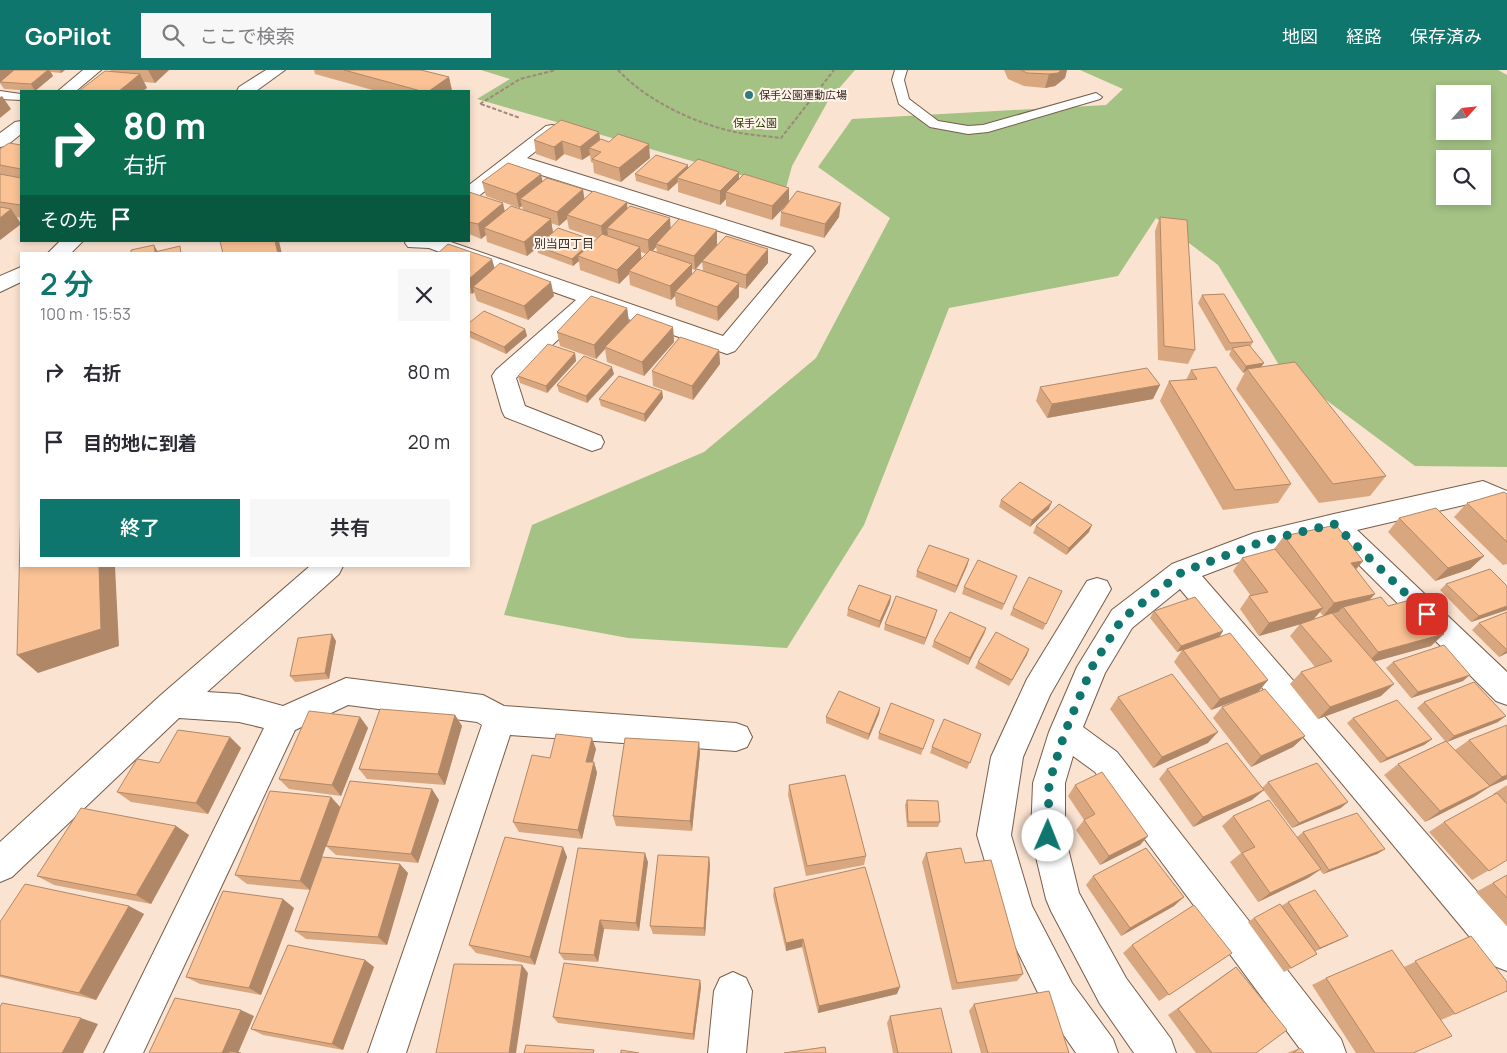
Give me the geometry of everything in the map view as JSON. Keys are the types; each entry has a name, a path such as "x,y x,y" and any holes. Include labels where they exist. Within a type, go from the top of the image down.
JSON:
{"street":[{"path":"67,90 93,70"},
{"path":"247,90 277,70"},
{"path":"0,142 20,127"},
{"path":"470,193 552,130"},
{"path":"470,255 727,346 805,251 513,160"},
{"path":"59,252 72,242"},
{"path":"414,246 431,242 461,252"},
{"path":"0,285 20,274"},
{"path":"591,298 504,376 514,411 592,442"},
{"path":"1157,1053 1113,991 1063,899 1048,836 1049,783 1065,732 1092,667 1122,619 1182,572 1264,541 1483,491 1507,504"},
{"path":"1334,524 1507,692"},
{"path":"0,865 173,704 328,567"},
{"path":"1182,572 1507,953"},
{"path":"1097,589 1038,688 1007,758 994,835 1016,912 1059,996 1099,1053"},
{"path":"123,1053 284,720 346,691 483,709 499,720 736,737"},
{"path":"173,704 239,708 284,720"},
{"path":"388,1053 499,720"},
{"path":"1065,732 1106,762 1327,1053"},
{"path":"727,1053 733,991"}],"lane":[{"path":"901,70 898,80 904,101 934,124 968,130 984,129 1096,97"},
{"path":"0,96 20,97"}],"path":[{"path":"552,130 480,104 520,79 556,70"},
{"path":"618,70 622,76 656,99 705,123 735,132 781,138 834,70"}],"green space":[{"name":"保手公園","path":"481,70 855,70 828,101 792,166 786,188 477,99 510,79"},
{"path":"1080,70 1498,70 1507,75 1507,467 1415,466 1279,365 1218,265 1156,218 1118,276 949,308 864,525 787,648 628,638 504,615 532,525 704,452 816,358 890,218 818,167 852,119 1106,105 1123,89"}],"building":[{"path":"14,70 48,70 31,84 0,82"},
{"path":"344,70 421,70 449,77 430,90 417,90"},
{"path":"1021,70 1061,70 1058,73 1049,74 1027,73"},
{"path":"105,71 140,74 120,90 80,90"},
{"path":"561,120 599,132 580,147 562,141 554,147 534,140"},
{"path":"618,134 649,144 619,168 592,159 601,152 589,148 601,139 609,142"},
{"path":"9,143 20,145 20,169 0,165 0,149"},
{"path":"656,155 688,165 667,184 635,174"},
{"path":"698,159 739,172 720,191 677,178"},
{"path":"508,163 541,174 516,194 482,182"},
{"path":"0,174 20,178 20,205 0,202"},
{"path":"744,174 789,188 772,206 726,192"},
{"path":"547,178 583,189 557,212 520,199"},
{"path":"593,191 627,202 601,226 567,215"},
{"path":"797,191 841,203 825,224 781,212"},
{"path":"470,192 503,203 478,224 470,222"},
{"path":"511,206 551,219 524,242 484,228"},
{"path":"630,206 670,218 648,240 607,228"},
{"path":"0,207 11,209 0,218"},
{"path":"1160,217 1187,220 1195,350 1164,346"},
{"path":"679,219 717,230 694,256 656,244"},
{"path":"558,228 593,240 572,259 537,246"},
{"path":"602,234 640,247 617,270 578,256"},
{"path":"726,236 768,249 746,275 702,261"},
{"path":"220,242 275,242 278,252 223,252"},
{"path":"448,244 492,259 470,278 470,252 439,252"},
{"path":"154,245 155,252 131,252 131,250"},
{"path":"180,246 181,252 155,252"},
{"path":"650,250 692,264 670,286 629,271"},
{"path":"500,263 551,282 524,306 473,287"},
{"path":"697,269 739,283 717,307 675,292"},
{"path":"1224,294 1253,342 1230,343 1202,295"},
{"path":"591,296 627,308 594,345 557,332"},
{"path":"484,311 525,329 504,347 470,331 470,322"},
{"path":"637,314 673,327 642,362 605,347"},
{"path":"680,337 719,350 692,386 652,371"},
{"path":"548,344 575,353 546,386 518,376"},
{"path":"1249,345 1264,363 1246,366 1232,348"},
{"path":"584,356 612,367 586,396 557,385"},
{"path":"1295,362 1386,476 1333,484 1247,369"},
{"path":"1216,367 1291,484 1235,490 1169,381 1197,379 1191,370"},
{"path":"1147,368 1160,385 1052,404 1040,387"},
{"path":"619,376 662,391 644,414 599,399"},
{"path":"1020,482 1052,502 1032,520 1001,500"},
{"path":"1504,492 1507,494 1507,542 1467,503"},
{"path":"1059,504 1092,525 1069,548 1036,526"},
{"path":"1436,508 1484,556 1448,568 1399,518"},
{"path":"1336,525 1363,561 1351,563 1375,594 1334,603 1284,536"},
{"path":"20,541 20,567 99,567 101,629 17,655"},
{"path":"929,545 969,559 957,586 917,571"},
{"path":"1275,549 1323,608 1269,623 1249,596 1268,592 1242,558"},
{"path":"978,560 1017,576 1004,604 964,587"},
{"path":"1490,569 1507,586 1507,606 1479,616 1446,584"},
{"path":"1029,577 1062,591 1046,624 1013,608"},
{"path":"859,585 891,596 880,621 848,609"},
{"path":"896,596 937,610 926,638 885,624"},
{"path":"1195,597 1223,631 1181,646 1154,611"},
{"path":"1381,597 1388,606 1414,599 1444,634 1378,652 1343,607"},
{"path":"950,612 986,628 970,658 934,641"},
{"path":"1507,612 1507,650 1479,623"},
{"path":"1332,613 1394,684 1330,707 1301,672 1332,661 1300,624"},
{"path":"996,632 1029,649 1012,680 978,662"},
{"path":"1230,633 1268,680 1220,699 1183,650"},
{"path":"332,634 325,673 290,676 298,638"},
{"path":"1444,645 1470,675 1418,692 1393,662"},
{"path":"1172,674 1218,732 1162,757 1118,697"},
{"path":"1474,682 1506,716 1454,736 1424,702"},
{"path":"1265,689 1305,736 1261,756 1222,707"},
{"path":"839,691 880,708 869,734 826,717"},
{"path":"1397,700 1432,739 1387,758 1353,718"},
{"path":"891,703 934,720 923,749 879,733"},
{"path":"380,709 455,715 438,774 359,769"},
{"path":"309,711 360,717 332,785 279,779"},
{"path":"944,719 981,734 970,763 932,747"},
{"path":"1507,725 1507,775 1502,777 1469,740"},
{"path":"178,730 230,737 196,803 117,792 137,759 159,763"},
{"path":"556,734 592,738 586,762 594,762 578,830 513,822 532,755 550,758"},
{"path":"625,738 699,742 690,821 613,816"},
{"path":"1446,741 1490,786 1440,811 1398,764"},
{"path":"1227,743 1264,790 1203,817 1167,769"},
{"path":"1317,763 1348,802 1299,823 1268,782"},
{"path":"1102,772 1148,836 1109,856 1084,820 1095,814 1075,785"},
{"path":"845,775 866,856 807,866 789,785"},
{"path":"350,781 432,789 411,854 326,846"},
{"path":"270,791 331,797 300,881 235,875"},
{"path":"1497,793 1507,804 1507,860 1489,871 1444,822"},
{"path":"907,800 938,801 940,822 908,822"},
{"path":"1269,800 1321,869 1270,893 1242,853 1255,847 1233,816"},
{"path":"81,808 176,826 136,895 37,876"},
{"path":"1357,813 1385,849 1329,870 1303,832"},
{"path":"505,837 563,847 530,957 469,945"},
{"path":"578,848 645,853 636,923 600,920 594,955 559,953"},
{"path":"961,848 965,863 991,860 1023,974 957,983 926,853"},
{"path":"1146,848 1184,897 1130,928 1093,876"},
{"path":"658,855 709,857 704,928 650,926"},
{"path":"322,857 400,864 378,937 295,931"},
{"path":"865,867 900,987 819,1006 803,939 786,943 774,888"},
{"path":"1507,875 1507,898 1493,883"},
{"path":"25,884 129,906 79,993 0,975 0,922"},
{"path":"1315,890 1348,936 1320,948 1288,902"},
{"path":"223,891 283,899 249,988 186,977"},
{"path":"1280,904 1317,954 1291,968 1254,918"},
{"path":"1194,905 1232,953 1169,995 1132,945"},
{"path":"1471,936 1507,982 1507,991 1455,1014 1415,961"},
{"path":"288,945 365,960 332,1044 251,1029"},
{"path":"1392,950 1452,1036 1413,1053 1375,1053 1326,978"},
{"path":"564,963 700,980 693,1034 553,1017"},
{"path":"454,964 522,965 509,1053 436,1053"},
{"path":"1236,967 1287,1030 1256,1053 1212,1053 1178,1009"},
{"path":"1049,991 1069,1053 988,1053 974,1004"},
{"path":"175,998 241,1010 222,1053 149,1053"},
{"path":"2,1003 81,1018 62,1053 0,1053 0,1007"},
{"path":"941,1008 952,1053 898,1053 890,1016"},
{"path":"526,1045 594,1050 593,1053 524,1053"},
{"path":"825,1047 826,1053 784,1053"},
{"path":"1300,1048 1304,1053 1293,1053"},
{"path":"621,1050 639,1053 621,1053"}],"place":[{"name":"保手公園運動広場","path":"749,95"}],"district":[{"name":"別当四丁目","path":"564,244"}],"route":[{"path":"1048,836 1049,783 1065,732 1092,667 1122,619 1182,572 1264,541 1334,524 1427,614"}]}
